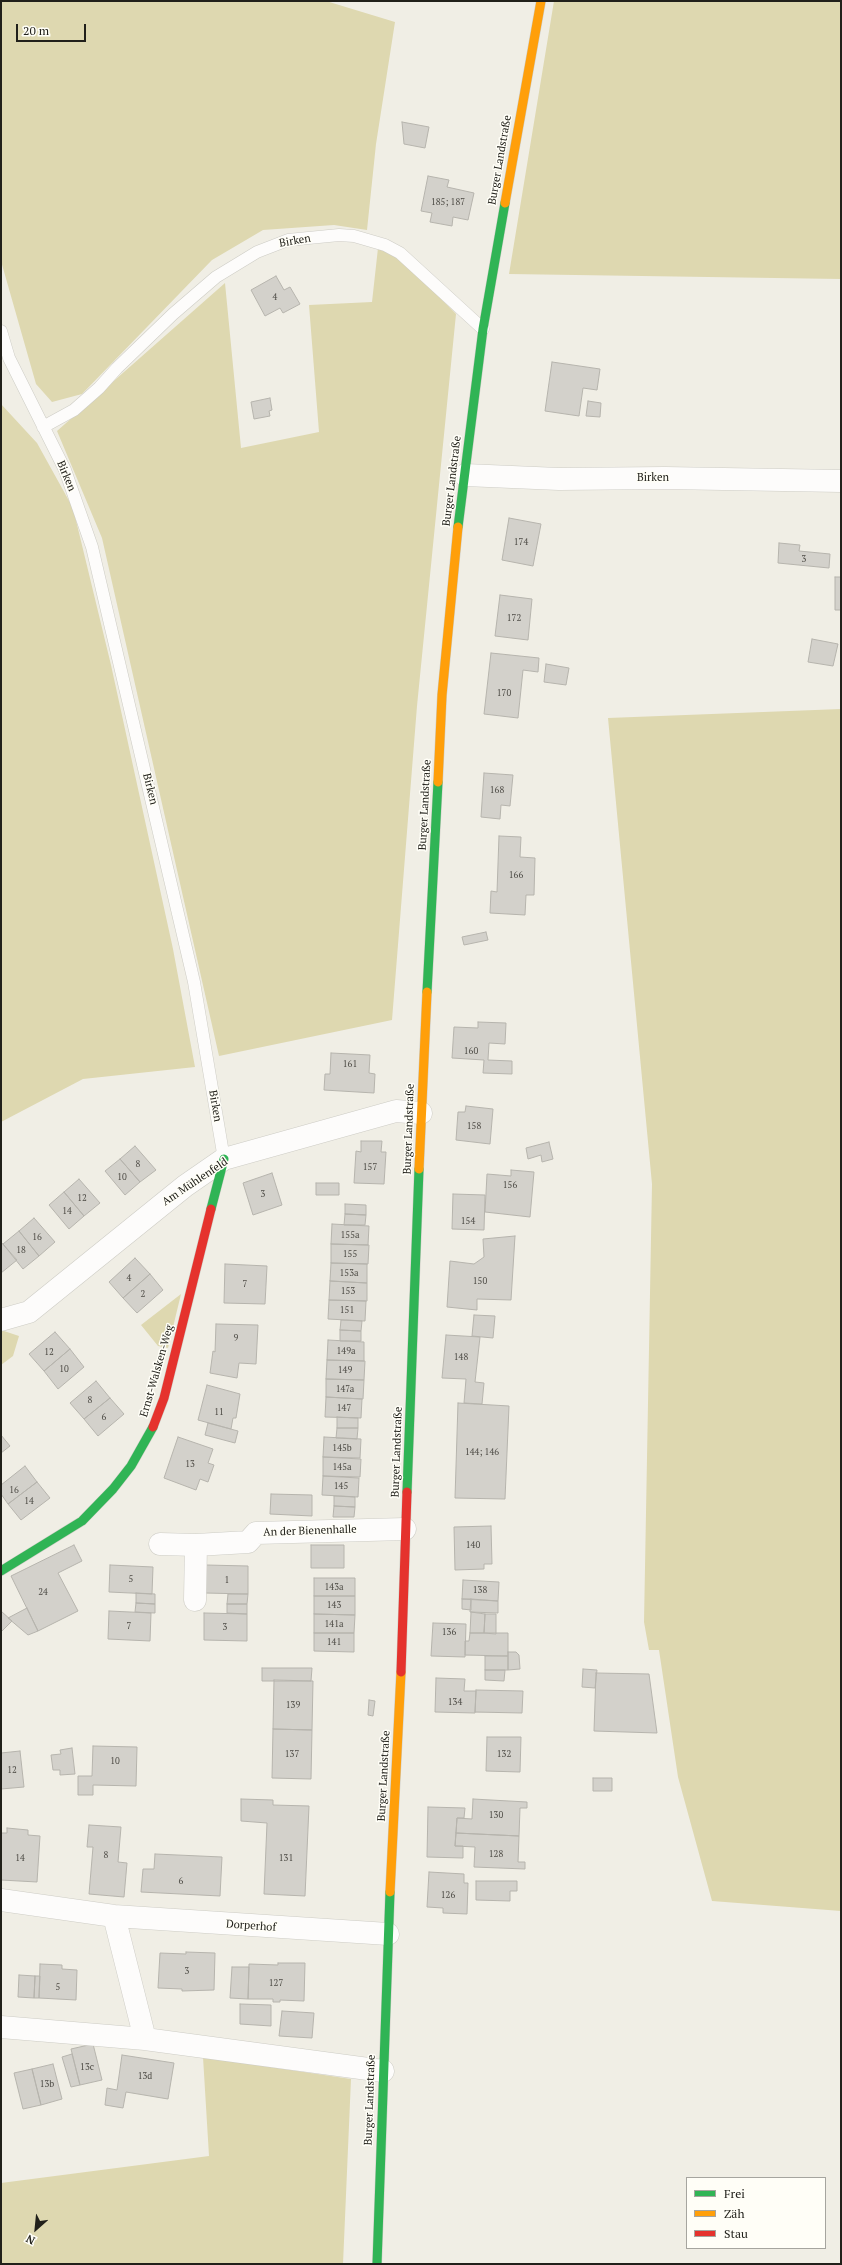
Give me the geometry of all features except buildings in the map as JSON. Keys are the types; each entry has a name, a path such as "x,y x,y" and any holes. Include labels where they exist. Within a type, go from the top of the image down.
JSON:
{"main road":[{"name":"Burger Landstraße","path":"377,2264 388,1934 400,1700 421,1113 442,695 465,475 483,329 541,1"},
{"name":"Ernst-Walsken-Weg","path":"1,1571 82,1520 113,1490 131,1466 149,1437 162,1405 172,1371 224,1159"}],"street":[{"name":"Birken","path":"465,475 559,479 665,478 841,481"},
{"name":"Am Mühlenfeld","path":"1,1320 29,1312 185,1186 224,1159 396,1112 421,1113"},
{"name":"An der Bienenhalle","path":"160,1544 196,1545 248,1542 256,1533 405,1529"},
{"path":"196,1545 196,1600"},
{"name":"Dorperhof","path":"1,1900 114,1916 388,1934"},
{"path":"114,1916 145,2038"},
{"path":"1,2027 145,2038 383,2071"}],"lane":[{"name":"Birken","path":"44,427 74,410 99,388 117,368 173,314 216,277 257,252 288,240 339,235 371,240 385,245 400,253 483,329"},
{"name":"Birken","path":"1,331 9,358 44,427 81,512 101,582 194,982 224,1159"}],"shaded area":[{"path":"1,1 326,1 395,22 376,144 367,230 334,225 263,230 212,260 82,394 52,402 36,384 1,261"},
{"path":"554,1 841,1 841,279 509,274"},
{"path":"378,248 396,257 429,286 456,314 417,706 392,1020 219,1056 102,538 57,431 225,283 241,448 319,432 309,305 372,302"},
{"path":"1,404 37,443 73,508 111,665 173,949 195,1067 83,1079 1,1122"},
{"path":"841,709 841,1911 712,1901 678,1777 659,1650 649,1650 644,1622 652,1184 608,718"},
{"path":"181,1294 168,1348 158,1346 141,1325"},
{"path":"1,1330 19,1336 13,1356 1,1365"},
{"path":"203,2057 351,2079 343,2264 1,2264 1,2183 209,2156"}],"traffic: fast":[{"path":"458,527 483,329 505,203"},
{"path":"427,992 438,782"},
{"path":"211,1209 224,1159"},
{"path":"407,1492 419,1169"},
{"path":"1,1571 82,1521 113,1489 131,1466 153,1427"},
{"path":"377,2264 390,1892"}],"traffic: slow":[{"path":"505,203 541,1"},
{"path":"438,782 442,695 458,527"},
{"path":"419,1169 427,992"},
{"path":"390,1892 401,1672"}],"traffic: jam":[{"path":"153,1427 164,1398 211,1209"},
{"path":"401,1672 407,1492"}]}
